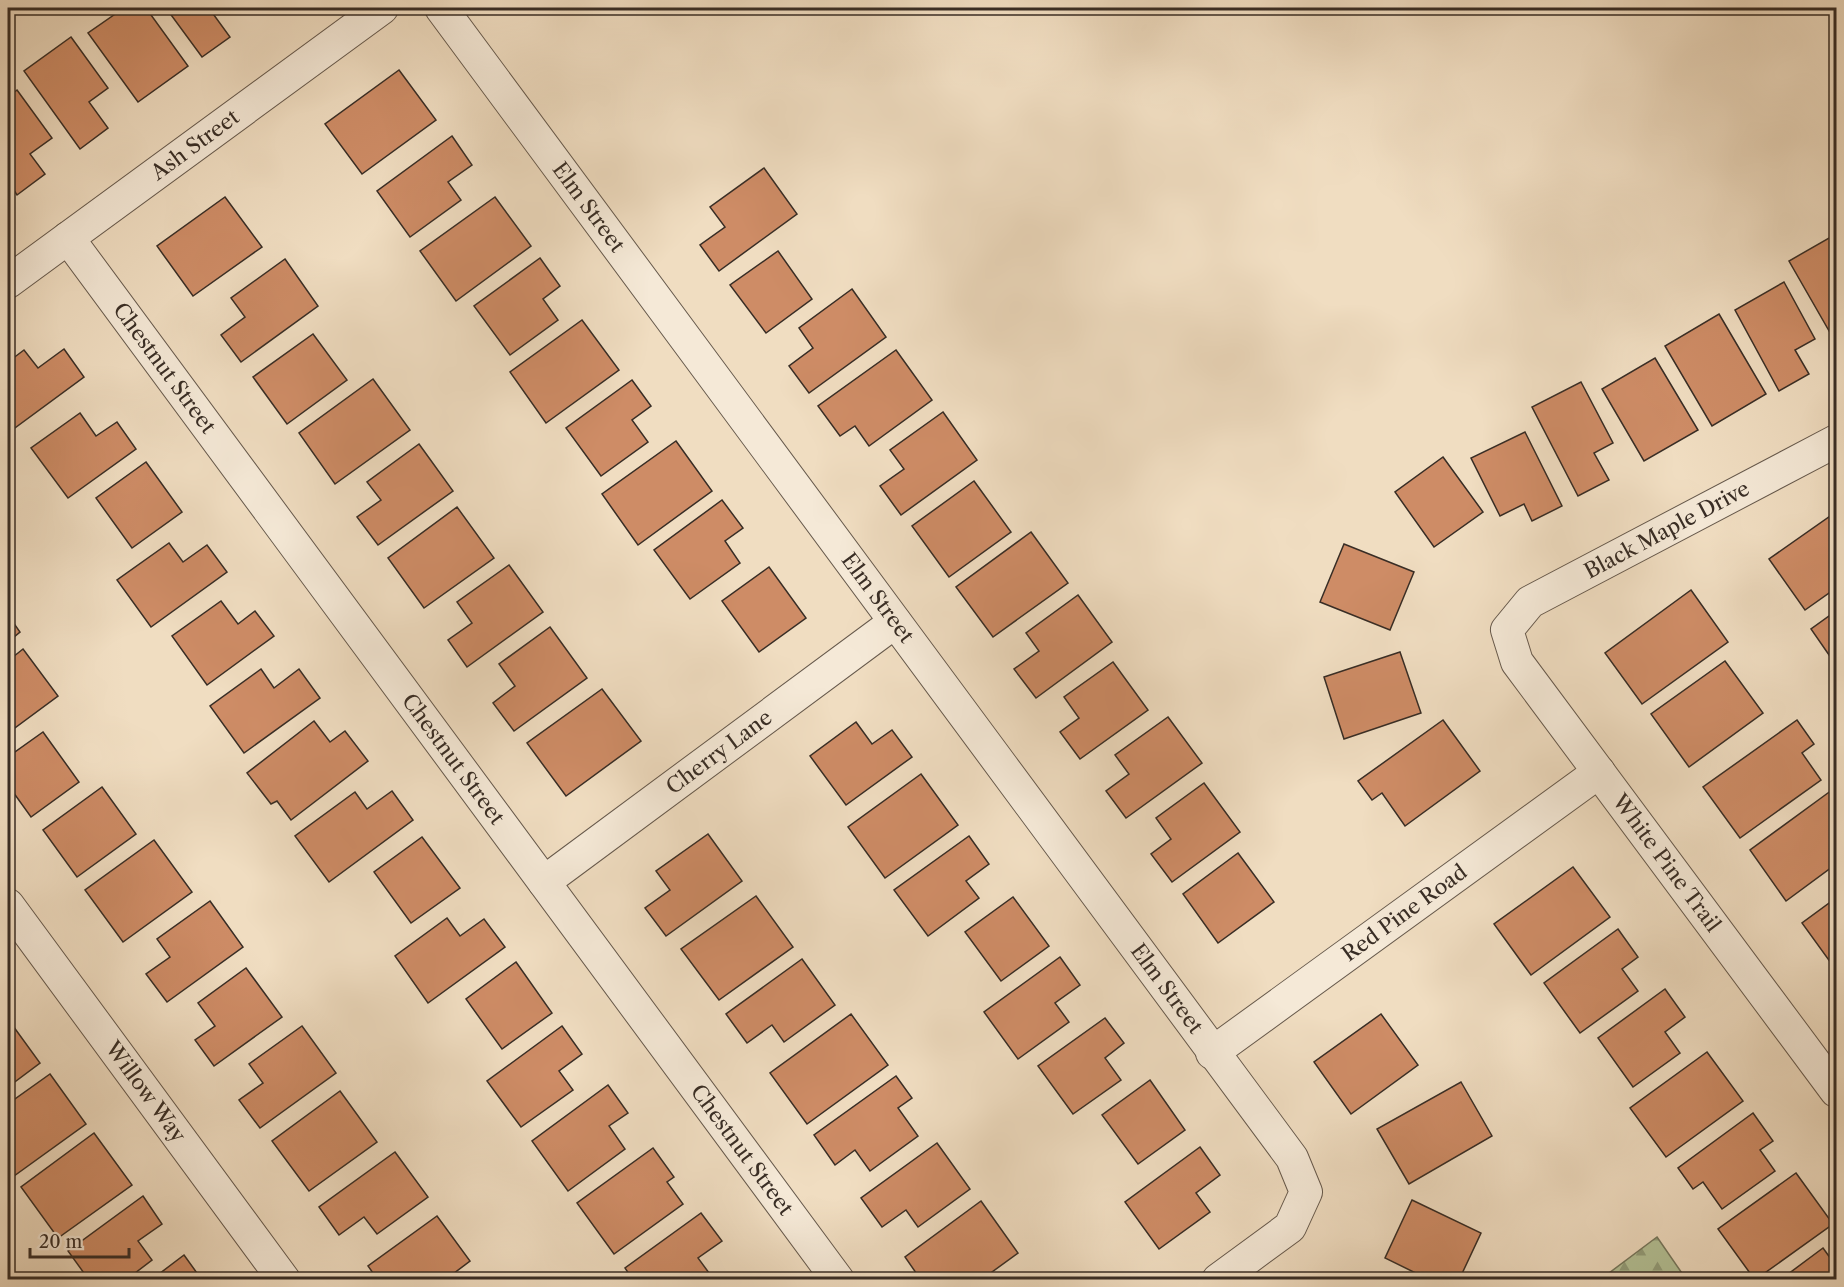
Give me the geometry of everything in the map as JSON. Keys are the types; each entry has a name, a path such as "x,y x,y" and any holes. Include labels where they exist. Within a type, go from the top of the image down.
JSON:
{"street":[{"name":"Ash Street","path":"8,282 382,8"},
{"name":"Elm Street","path":"441,8 1212,1053 1292,1158 1306,1192 1290,1227 1218,1280"},
{"name":"Chestnut Street","path":"68,238 838,1280"},
{"name":"Black Maple Drive","path":"1507,630 1530,603 1836,441"},
{"name":"Cherry Lane","path":"544,882 895,622"},
{"name":"White Pine Trail","path":"1507,630 1516,662 1836,1091"},
{"name":"Red Pine Road","path":"1212,1053 1599,772"},
{"name":"Willow Way","path":"8,905 284,1280"}],"green space":[{"path":"1657,1237 1686,1279 1601,1279"}],"building":[{"path":"124,8 146,8 188,66 138,102 88,33"},
{"path":"166,8 217,8 211,11 230,37 202,57"},
{"path":"71,37 108,88 89,102 108,128 80,149 24,71"},
{"path":"399,70 436,120 362,174 325,124"},
{"path":"17,90 52,138 30,154 45,174 17,195 8,181 8,97"},
{"path":"452,136 472,165 448,182 461,200 410,237 377,191"},
{"path":"764,168 797,214 719,271 700,245 725,227 710,207"},
{"path":"225,197 262,247 193,296 157,246"},
{"path":"495,197 531,246 456,301 420,251"},
{"path":"1836,234 1836,343 1789,261"},
{"path":"778,251 812,299 766,333 730,285"},
{"path":"540,258 560,286 543,299 558,320 510,355 474,306"},
{"path":"285,259 318,306 241,362 221,335 245,317 231,298"},
{"path":"1784,282 1815,339 1795,350 1809,374 1779,391 1735,310"},
{"path":"852,289 886,337 809,393 789,366 813,348 799,328"},
{"path":"1719,314 1766,394 1712,426 1665,346"},
{"path":"582,320 619,370 546,423 510,372"},
{"path":"313,334 347,380 287,424 253,377"},
{"path":"64,349 84,377 8,433 8,362 24,350 38,368"},
{"path":"896,350 932,400 869,446 855,426 840,436 818,406"},
{"path":"1655,358 1698,430 1644,461 1602,389"},
{"path":"373,379 410,430 335,484 299,433"},
{"path":"632,380 651,406 632,420 648,442 601,476 566,428"},
{"path":"1581,382 1613,443 1594,453 1609,480 1578,496 1532,407"},
{"path":"943,412 977,460 901,515 880,486 904,469 890,450"},
{"path":"80,413 96,436 117,422 136,449 68,498 31,448"},
{"path":"1525,432 1562,506 1532,521 1524,504 1500,516 1471,458"},
{"path":"676,441 712,491 638,545 602,494"},
{"path":"419,444 453,491 378,545 357,517 381,500 367,482"},
{"path":"1443,457 1483,512 1434,547 1395,492"},
{"path":"146,462 182,512 132,548 96,498"},
{"path":"974,481 1011,532 949,577 912,526"},
{"path":"722,500 743,528 725,541 740,563 690,599 654,550"},
{"path":"457,507 494,558 424,608 388,558"},
{"path":"1836,512 1836,588 1805,610 1769,559"},
{"path":"1031,532 1068,583 993,637 956,587"},
{"path":"169,543 183,562 207,545 227,572 151,627 117,580"},
{"path":"1344,544 1414,572 1390,630 1320,602"},
{"path":"509,565 543,612 467,667 448,640 472,623 457,602"},
{"path":"769,567 806,618 759,652 722,601"},
{"path":"1691,590 1728,642 1642,704 1605,653"},
{"path":"1078,595 1112,642 1036,698 1014,669 1039,651 1026,633"},
{"path":"221,601 238,624 255,611 274,636 207,685 172,636"},
{"path":"1836,611 1836,665 1811,629"},
{"path":"8,615 20,632 8,642"},
{"path":"550,627 587,678 514,731 493,703 515,686 499,664"},
{"path":"23,649 58,696 8,733 8,661"},
{"path":"1400,652 1421,713 1344,739 1324,677"},
{"path":"1725,661 1763,713 1689,767 1651,714"},
{"path":"1113,662 1148,710 1080,759 1060,732 1079,718 1064,697"},
{"path":"261,669 274,688 299,669 320,698 244,753 210,706"},
{"path":"602,689 641,741 566,796 527,743"},
{"path":"1168,717 1202,763 1126,818 1106,791 1129,774 1115,755"},
{"path":"1443,720 1480,771 1405,826 1382,793 1372,800 1358,781"},
{"path":"1797,720 1814,744 1802,753 1821,780 1740,838 1703,787"},
{"path":"314,721 330,742 345,731 368,761 291,820 277,801 271,804 247,773"},
{"path":"856,722 872,744 892,730 912,757 846,805 810,756"},
{"path":"43,732 79,782 31,817 8,785 8,757"},
{"path":"921,774 958,825 885,878 848,827"},
{"path":"1204,783 1240,832 1172,882 1151,854 1171,839 1156,818"},
{"path":"102,787 136,834 77,877 43,830"},
{"path":"1832,790 1836,797 1836,864 1786,901 1750,850"},
{"path":"392,791 413,820 329,882 295,836 355,792 367,809"},
{"path":"708,834 742,881 666,936 645,908 670,890 656,871"},
{"path":"969,836 989,864 966,881 979,898 928,936 894,890"},
{"path":"422,837 460,888 411,923 374,872"},
{"path":"154,840 192,892 123,942 85,890"},
{"path":"1238,853 1274,902 1218,943 1183,894"},
{"path":"1573,867 1610,917 1531,975 1494,924"},
{"path":"756,896 793,947 719,1000 681,949"},
{"path":"1013,897 1049,946 1001,981 965,932"},
{"path":"1836,898 1836,970 1802,923"},
{"path":"210,901 243,947 167,1002 146,974 170,957 157,939"},
{"path":"447,918 460,936 484,919 505,947 428,1003 395,956"},
{"path":"1618,929 1638,957 1622,969 1638,991 1580,1033 1544,983"},
{"path":"1060,957 1080,985 1055,1003 1069,1022 1018,1059 984,1012"},
{"path":"802,959 835,1005 784,1042 772,1025 747,1043 726,1014"},
{"path":"516,962 552,1013 502,1049 466,999"},
{"path":"246,968 282,1017 214,1066 195,1040 215,1026 198,1003"},
{"path":"1665,989 1685,1017 1665,1032 1680,1053 1633,1087 1598,1038"},
{"path":"851,1014 888,1065 807,1124 770,1073"},
{"path":"1381,1014 1418,1065 1351,1114 1314,1062"},
{"path":"1105,1018 1124,1043 1105,1058 1121,1080 1073,1114 1038,1066"},
{"path":"8,1019 40,1063 8,1087"},
{"path":"302,1026 336,1073 260,1128 239,1100 263,1083 249,1064"},
{"path":"562,1026 582,1054 559,1071 573,1090 521,1127 487,1081"},
{"path":"1707,1052 1743,1101 1666,1157 1630,1108"},
{"path":"50,1074 86,1124 14,1176 8,1168 8,1104"},
{"path":"896,1076 912,1098 898,1108 918,1136 870,1171 855,1150 835,1165 814,1135"},
{"path":"1150,1080 1185,1130 1138,1164 1102,1115"},
{"path":"1461,1082 1492,1136 1409,1184 1377,1129"},
{"path":"608,1085 628,1113 609,1126 625,1149 568,1191 532,1141"},
{"path":"340,1091 377,1142 309,1191 272,1141"},
{"path":"1753,1113 1773,1141 1760,1150 1775,1171 1722,1209 1703,1182 1693,1189 1678,1168"},
{"path":"94,1133 132,1185 58,1238 21,1187"},
{"path":"937,1143 970,1189 918,1227 906,1210 882,1227 861,1198"},
{"path":"1200,1147 1220,1175 1196,1193 1210,1212 1159,1249 1125,1202"},
{"path":"653,1148 674,1177 667,1182 683,1204 614,1254 577,1203"},
{"path":"395,1152 428,1197 377,1234 364,1217 339,1235 319,1207"},
{"path":"1796,1173 1833,1224 1755,1280 1718,1229"},
{"path":"143,1196 162,1224 138,1241 152,1260 126,1280 89,1280 68,1251"},
{"path":"1412,1200 1481,1233 1459,1280 1430,1280 1385,1258"},
{"path":"981,1201 1018,1253 981,1280 921,1280 905,1257"},
{"path":"701,1213 722,1241 698,1258 712,1277 709,1280 633,1280 625,1268"},
{"path":"437,1216 470,1261 445,1280 378,1280 368,1266"},
{"path":"1823,1248 1836,1266 1836,1280 1780,1280"},
{"path":"184,1255 202,1280 151,1280"}]}
